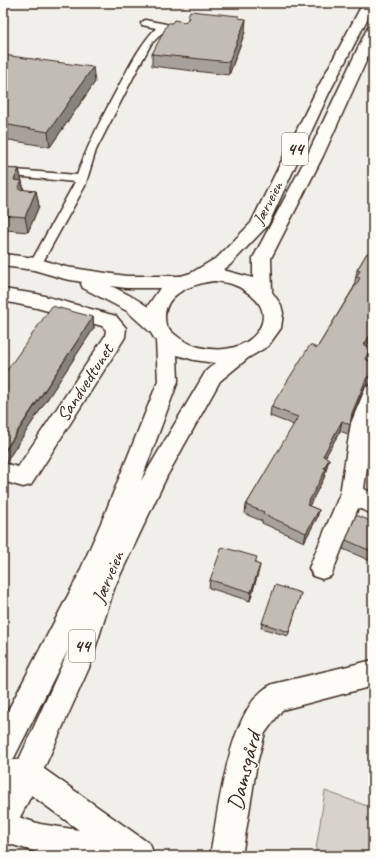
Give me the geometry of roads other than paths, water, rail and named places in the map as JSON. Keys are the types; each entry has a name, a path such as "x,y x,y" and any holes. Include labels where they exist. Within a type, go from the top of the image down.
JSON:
{"main road":[{"name":"Jærveien","path":"190,279 224,261 259,224 322,93 369,3"},
{"name":"Jærveien","path":"262,294 262,258 315,156 373,31"},
{"path":"3,260 36,264 65,273 116,296 134,306 161,332"},
{"path":"65,273 126,282 190,279"},
{"name":"44","path":"214,275 231,277 248,283 262,294 271,305 273,319 269,332 258,344 241,353 221,356 200,355 180,349 161,332 155,312 160,298 170,288 190,279 214,275"},
{"name":"Sandvedtunet","path":"3,295 37,301 109,321 116,328 115,337 23,478 3,472"},
{"name":"Jærveien","path":"3,750 86,586 116,516 168,380 161,332"},
{"name":"Jærveien","path":"3,818 15,775 75,668 102,586 157,472 213,376 241,353"},
{"path":"322,568 352,494 362,423 373,393"},
{"path":"352,494 373,504"},
{"name":"Damsgård","path":"226,856 242,764 253,726 273,698 373,673"},
{"path":"15,775 141,856"},
{"path":"3,827 40,839 141,856"}],"lane":[{"path":"145,23 176,29"},
{"path":"36,264 65,214 81,179 90,150 131,72 147,43 163,26"},
{"path":"3,172 81,179"}]}
